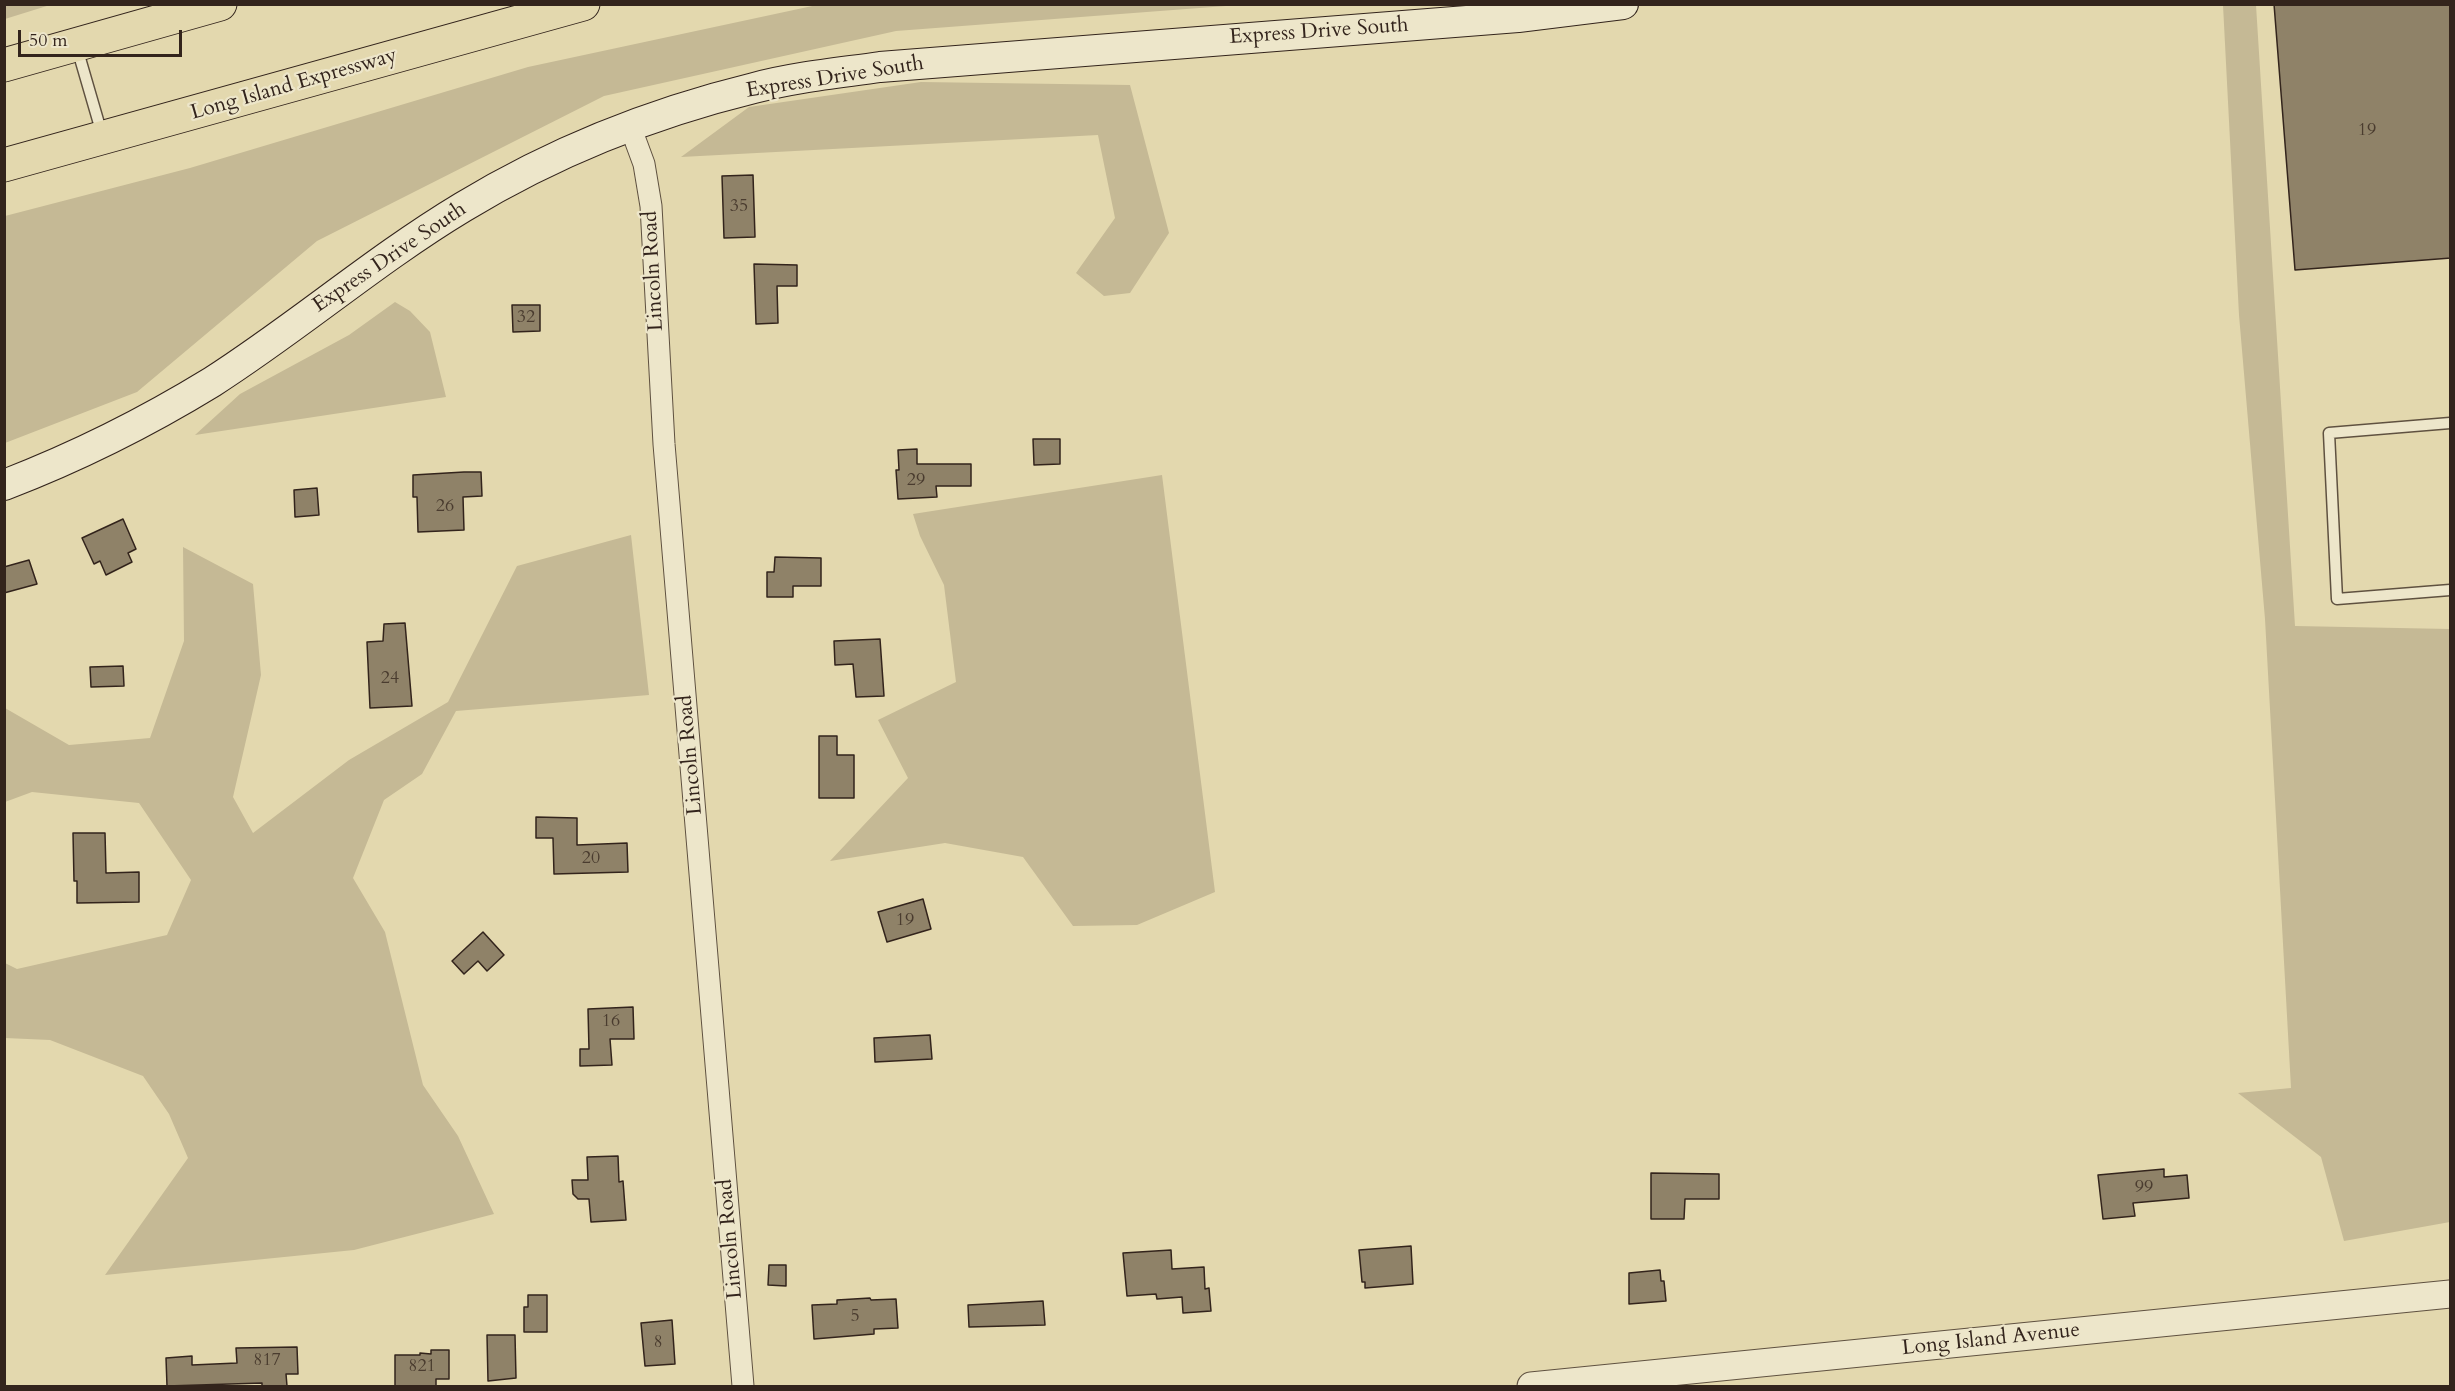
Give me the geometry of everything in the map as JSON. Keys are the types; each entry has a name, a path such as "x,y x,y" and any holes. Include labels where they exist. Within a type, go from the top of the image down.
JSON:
{"highway":[{"path":"4,65 220,4"},
{"name":"Long Island Expressway","path":"4,165 583,4"}],"main road":[{"name":"Express Drive South","path":"4,485 91,449 145,421 213,381 388,256 463,207 542,164 630,126 672,111 754,88 880,67 1518,17 1623,4"}],"street":[{"name":"Lincoln Road","path":"630,126 644,164 651,206 664,444 743,1386"},
{"name":"Long Island Avenue","path":"1531,1386 2451,1294"}],"lane":[{"path":"76,45 104,138"},
{"path":"2451,423 2329,433 2337,599 2451,590"}],"shaded area":[{"path":"5,4 49,4 50,5 5,19"},
{"path":"817,5 1239,5 896,31 604,96 317,241 137,392 5,443 5,216 190,168 528,67"},
{"path":"2223,5 2256,5 2295,626 2450,629 2450,1222 2344,1241 2321,1157 2238,1093 2291,1088 2265,619 2239,315"},
{"path":"921,82 1130,85 1169,233 1130,293 1104,296 1076,273 1115,218 1098,135 681,157 749,107"},
{"path":"395,302 410,311 430,332 446,397 195,435 240,394 349,335"},
{"path":"1162,475 1215,892 1137,925 1073,926 1023,857 945,843 830,861 908,778 878,720 956,682 944,585 920,536 913,514"},
{"path":"631,535 649,695 456,711 422,774 384,800 353,878 385,932 423,1085 458,1136 494,1214 354,1250 105,1275 188,1158 169,1114 143,1076 50,1040 5,1038 5,963 17,969 167,935 191,880 139,803 32,792 5,802 5,708 69,745 150,738 184,641 183,547 253,584 261,675 233,797 253,833 349,760 448,702 517,566"}],"building":[{"path":"2274,4 2451,4 2451,258 2295,270"},
{"path":"753,175 755,237 724,238 722,176"},
{"path":"754,264 797,265 797,286 777,286 778,323 756,324"},
{"path":"512,305 540,305 540,331 513,332"},
{"path":"1033,439 1060,439 1060,464 1034,465"},
{"path":"917,449 917,464 971,464 971,486 936,486 937,497 898,499 896,470 899,470 898,450"},
{"path":"481,472 482,496 463,497 464,530 418,532 417,497 413,497 413,475"},
{"path":"317,488 319,515 295,517 294,490"},
{"path":"123,519 136,549 128,553 132,562 106,575 100,561 94,564 82,538"},
{"path":"775,557 821,558 821,586 793,586 793,597 767,597 767,572 774,572"},
{"path":"29,560 37,584 4,593 4,567"},
{"path":"405,623 412,706 370,708 367,642 383,641 384,624"},
{"path":"880,639 884,696 856,697 853,664 835,665 834,641"},
{"path":"123,666 124,686 91,687 90,667"},
{"path":"819,736 837,736 837,755 854,755 854,798 819,798"},
{"path":"536,817 577,818 577,845 627,843 628,872 554,874 553,838 536,838"},
{"path":"73,833 105,833 106,873 139,872 139,902 77,903"},
{"path":"923,899 931,929 887,942 878,912"},
{"path":"483,932 504,955 487,971 478,961 464,974 452,961"},
{"path":"633,1007 634,1039 610,1039 612,1065 580,1066 580,1049 589,1049 588,1009"},
{"path":"930,1035 932,1059 875,1062 874,1038"},
{"path":"618,1156 619,1182 623,1181 626,1220 591,1222 589,1199 578,1199 573,1194 572,1180 588,1180 587,1157"},
{"path":"2164,1169 2164,1177 2187,1175 2189,1198 2133,1203 2135,1216 2103,1219 2098,1175"},
{"path":"1651,1173 1719,1174 1719,1199 1685,1199 1684,1219 1651,1219"},
{"path":"1411,1246 1413,1284 1365,1288 1365,1282 1362,1282 1359,1250"},
{"path":"1171,1250 1172,1269 1204,1267 1205,1289 1209,1288 1211,1311 1183,1313 1182,1297 1157,1299 1156,1294 1127,1296 1123,1253"},
{"path":"769,1265 786,1265 786,1286 768,1285"},
{"path":"1660,1270 1661,1281 1664,1281 1666,1301 1629,1304 1629,1273"},
{"path":"528,1295 547,1295 547,1332 524,1332 524,1307 528,1307"},
{"path":"870,1298 871,1300 896,1299 898,1328 874,1329 874,1334 814,1339 812,1305 837,1304 837,1300"},
{"path":"1043,1301 1045,1325 969,1327 968,1305"},
{"path":"672,1320 675,1364 645,1366 641,1323"},
{"path":"487,1335 515,1335 516,1378 488,1381"},
{"path":"297,1347 298,1374 286,1374 287,1386 262,1386 262,1383 167,1386 166,1358 192,1356 192,1365 237,1363 236,1348"},
{"path":"431,1350 449,1350 449,1379 436,1379 436,1386 395,1386 395,1355 431,1354"}]}
